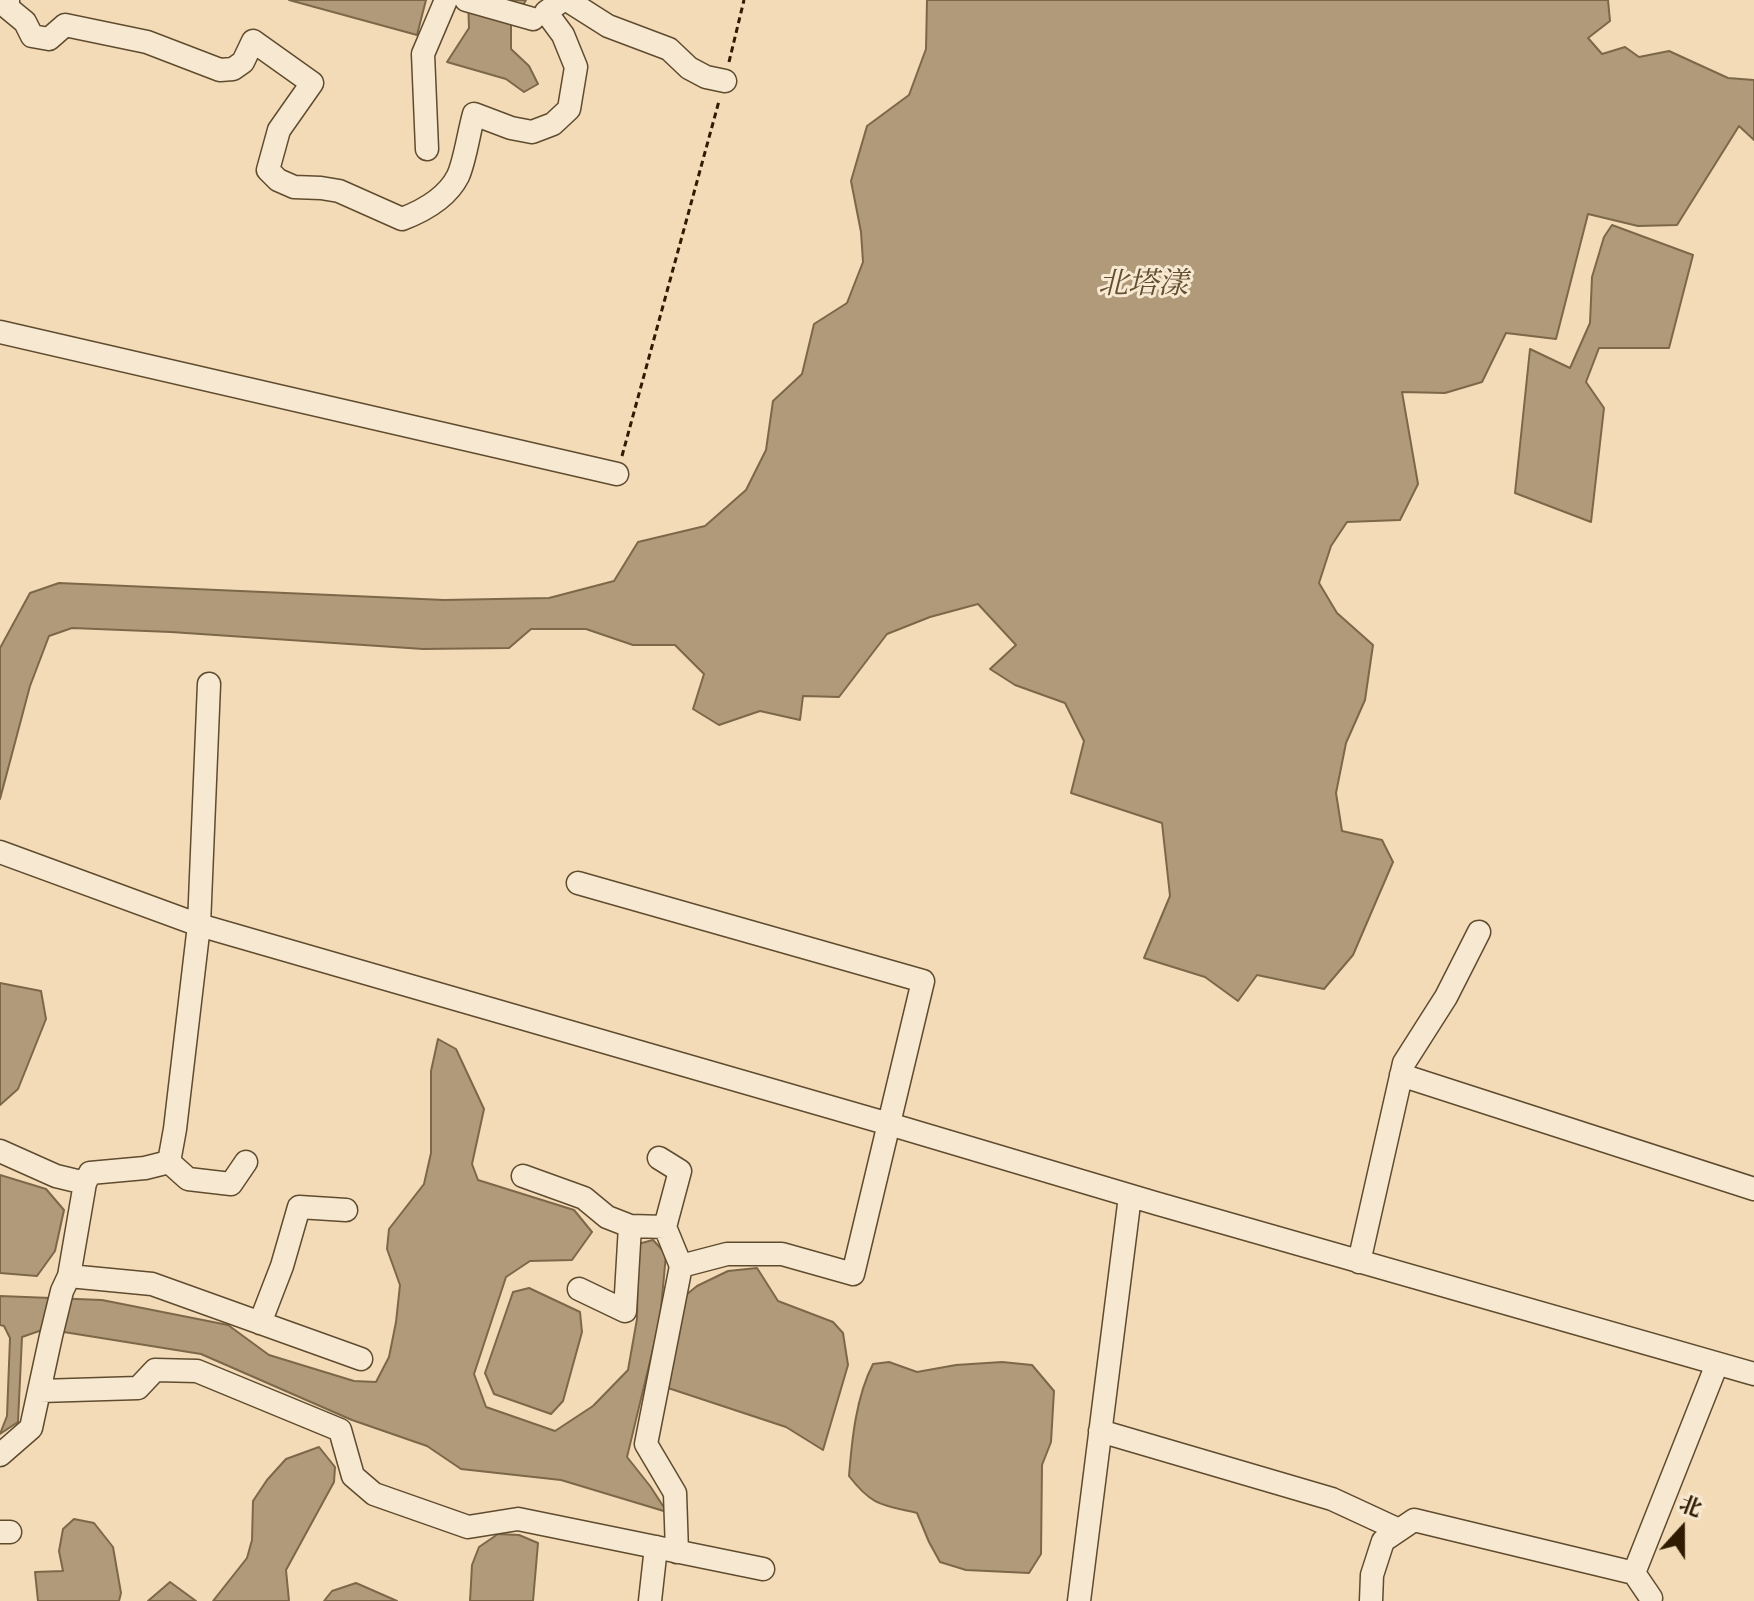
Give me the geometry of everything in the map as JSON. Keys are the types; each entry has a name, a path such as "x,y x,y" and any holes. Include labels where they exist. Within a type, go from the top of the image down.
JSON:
{"street":[{"path":"8,0 8,8 25,22 32,36 49,39 65,25 147,42 220,70 233,69 243,62 253,41 312,83 279,130 268,170 278,180 294,187 339,191 402,219 423,211 446,192 457,177 474,114 511,128 532,132 553,124 569,109 576,67 563,35 546,12 565,0 608,26 669,49 689,68 706,77 725,81"},
{"path":"427,149 423,54 446,0"},
{"path":"466,0 533,19"},
{"path":"0,332 617,474"},
{"path":"169,1162 199,925 209,684"},
{"path":"0,852 199,925 1754,1374"},
{"path":"578,883 923,981 853,1274 782,1254 727,1254 681,1266"},
{"path":"1359,1262 1404,1063 1446,997 1479,932"},
{"path":"1401,1075 1754,1189"},
{"path":"0,1151 56,1176 85,1183"},
{"path":"650,1601 666,1550 675,1493 646,1444 681,1266 665,1227 680,1171 659,1158"},
{"path":"169,1162 188,1179 231,1184 246,1162"},
{"path":"0,1455 31,1428 85,1183 90,1173 145,1168 169,1162"},
{"path":"523,1176 584,1198 607,1217 630,1226 665,1227"},
{"path":"1079,1601 1130,1196"},
{"path":"260,1323 282,1266 299,1207 346,1210"},
{"path":"579,1289 625,1311 630,1226"},
{"path":"65,1284 152,1284 361,1359"},
{"path":"1634,1573 1717,1364"},
{"path":"40,1391 138,1388 155,1370 197,1371 340,1430 353,1476 374,1494 468,1527 518,1519 763,1569"},
{"path":"1100,1431 1332,1499 1399,1530"},
{"path":"1371,1601 1372,1575 1383,1541 1414,1520 1634,1573 1651,1598"}],"path":[{"path":"617,474 725,81 744,0"}],"water":[{"path":"289,0 426,0 417,35"},
{"path":"468,0 526,0 511,26 511,49 529,66 538,84 524,92 506,79 447,62 469,28"},
{"name":"北塔漾","path":"927,0 1608,0 1610,21 1588,38 1602,54 1625,47 1639,57 1669,51 1728,78 1754,80 1754,140 1739,126 1677,225 1638,226 1588,214 1556,339 1506,333 1482,382 1445,393 1402,392 1418,484 1400,520 1347,522 1331,546 1319,583 1337,613 1373,645 1365,700 1346,743 1336,793 1342,831 1382,840 1393,862 1353,955 1324,989 1257,975 1238,1001 1205,977 1144,958 1170,896 1162,823 1071,793 1084,741 1065,703 1015,685 990,669 1016,645 978,604 930,617 887,634 839,697 803,696 800,720 760,711 719,725 693,709 704,674 675,645 633,645 586,629 531,629 509,648 423,649 72,628 49,636 30,686 0,799 0,648 30,593 59,583 444,600 549,598 614,581 638,542 705,526 746,490 766,450 773,401 802,374 814,324 847,303 863,262 861,232 851,181 867,126 909,95 926,49"},
{"path":"1612,225 1693,255 1669,348 1599,348 1586,382 1604,408 1591,522 1515,493 1530,349 1570,368 1590,323 1592,277 1604,237"},
{"path":"0,983 41,991 46,1019 18,1089 0,1105"},
{"path":"438,1039 456,1049 484,1109 472,1164 478,1180 574,1210 592,1232 572,1260 530,1261 506,1277 474,1374 486,1407 555,1431 593,1406 628,1370 637,1319 638,1244 653,1240 666,1254 660,1320 627,1457 667,1512 561,1480 461,1469 427,1446 352,1420 201,1354 45,1329 22,1337 18,1422 0,1434 7,1416 10,1338 4,1326 0,1325 0,1296 102,1300 228,1325 269,1355 354,1381 376,1382 389,1357 400,1285 387,1249 389,1229 424,1184 431,1153 431,1071"},
{"path":"0,1175 46,1189 64,1210 55,1251 37,1276 0,1273"},
{"path":"757,1268 778,1301 833,1322 843,1333 848,1365 823,1450 786,1427 662,1386 681,1299 697,1286 728,1271"},
{"path":"529,1288 580,1312 582,1332 563,1401 551,1414 494,1394 485,1373 513,1292"},
{"path":"889,1362 917,1372 1002,1362 1032,1365 1054,1391 1051,1442 1042,1465 1041,1554 1029,1573 966,1570 940,1562 917,1513 878,1503 849,1476 862,1390 873,1364"},
{"path":"319,1447 335,1467 334,1482 286,1570 289,1601 213,1601 247,1558 252,1540 253,1501 267,1480 286,1459"},
{"path":"74,1519 94,1523 113,1547 121,1593 119,1601 38,1601 35,1572 63,1571 59,1551 63,1529"},
{"path":"498,1534 519,1535 538,1543 533,1601 470,1601 472,1565 479,1547"},
{"path":"170,1582 196,1601 148,1601"},
{"path":"356,1583 397,1601 324,1601 332,1591"}]}
